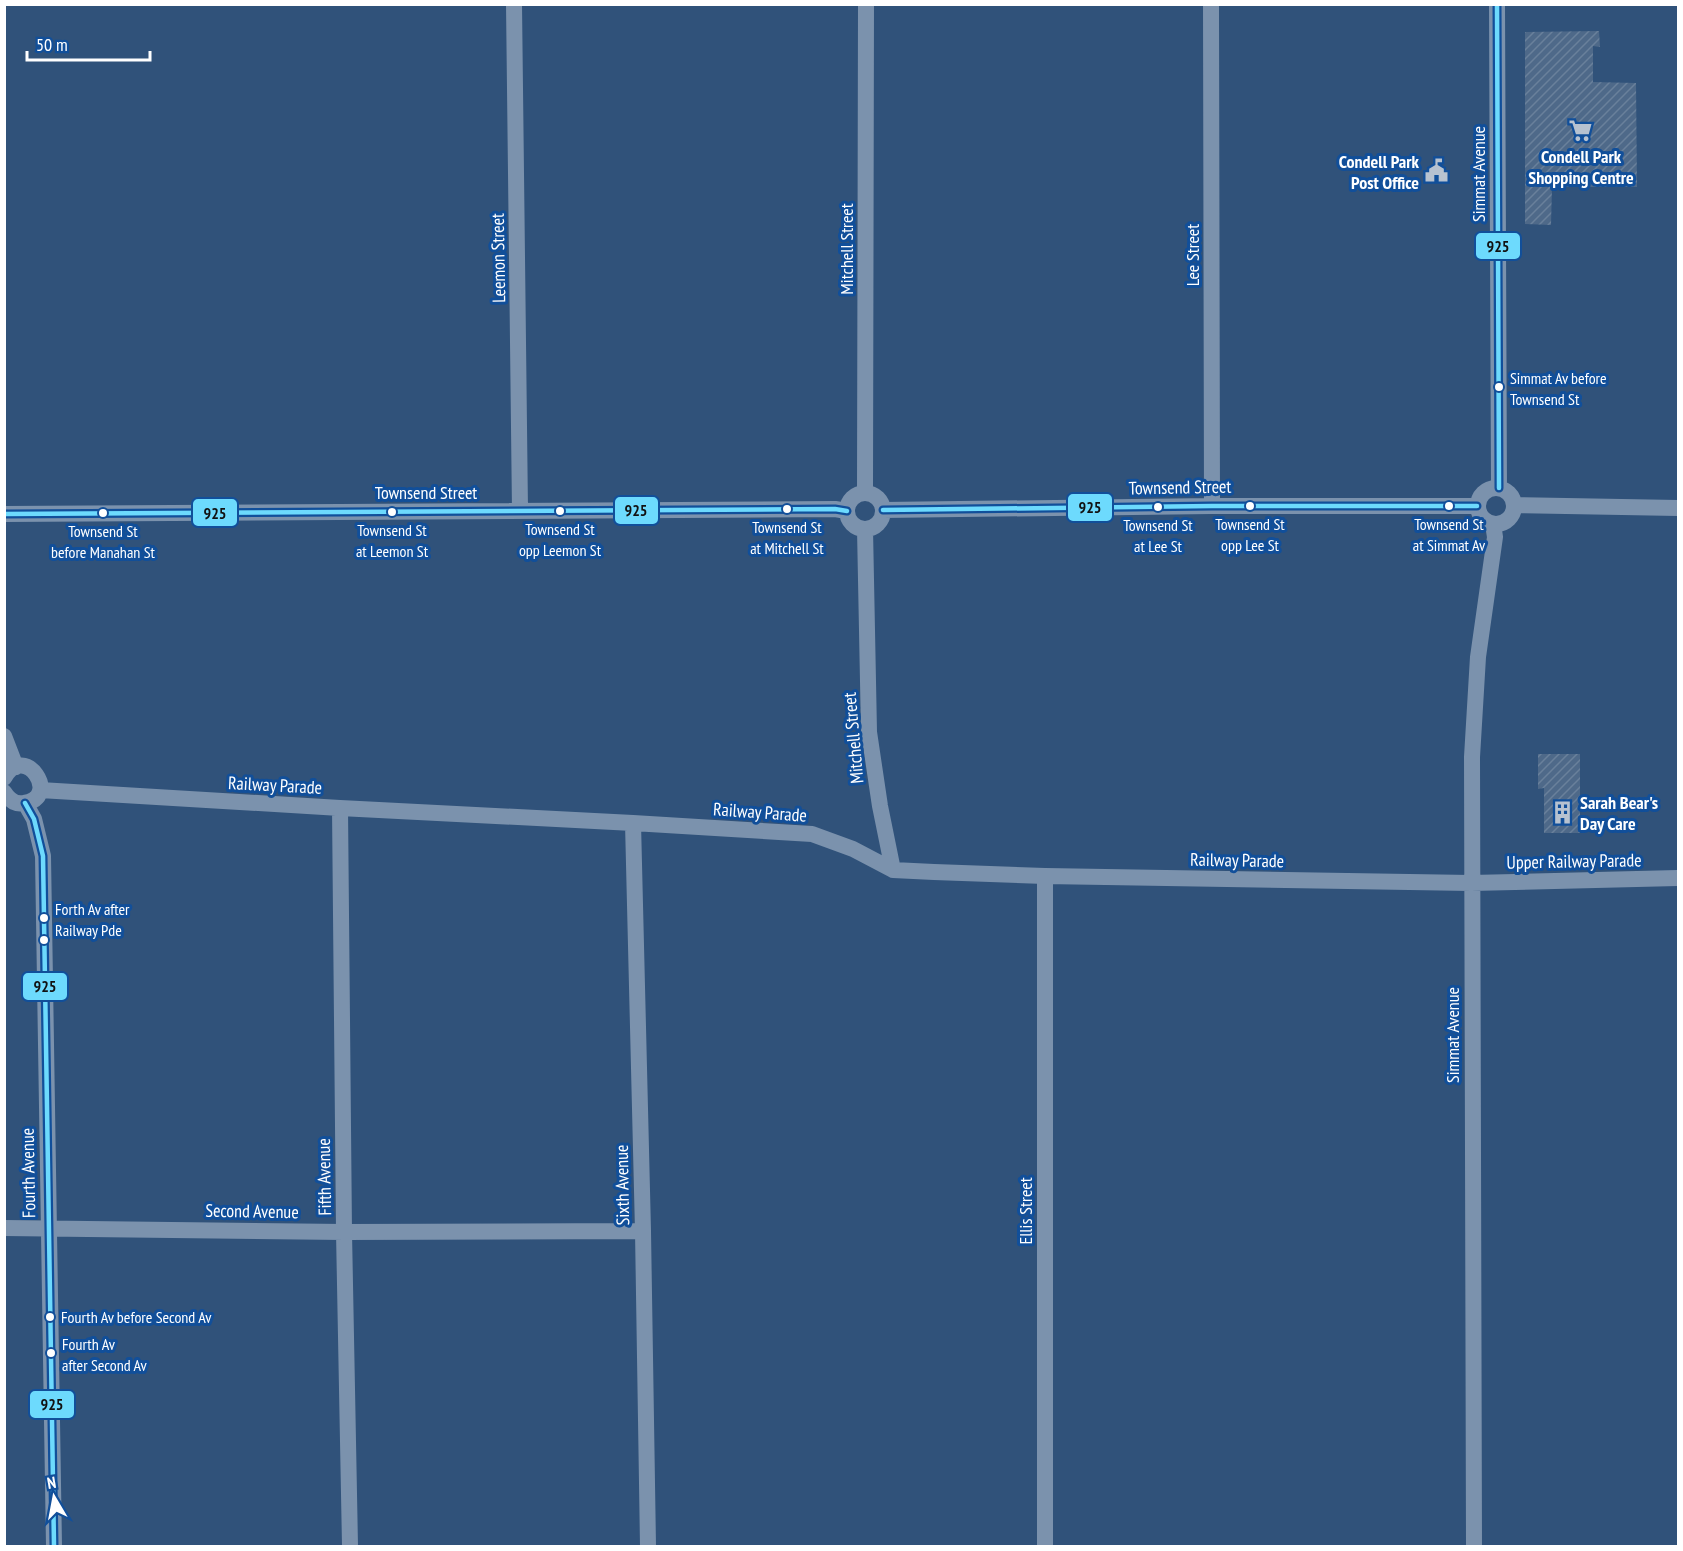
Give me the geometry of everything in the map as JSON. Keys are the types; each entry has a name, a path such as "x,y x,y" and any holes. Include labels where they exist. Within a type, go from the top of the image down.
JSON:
{"street":[{"name":"Leemon Street","path":"514,4 520,511"},
{"name":"Mitchell Street","path":"865,493 866,4"},
{"name":"Lee Street","path":"1211,4 1212,506"},
{"name":"Simmat Avenue","path":"1497,4 1498,488"},
{"path":"1498,488 1509,494 1514,505 1508,519 1502,523 1493,524 1481,517 1477,506 1480,496 1486,490 1498,488"},
{"path":"865,493 876,496 883,510 883,516 876,526 865,529 851,522 847,511 851,501 865,493"},
{"path":"1514,505 1678,508"},
{"name":"Townsend Street","path":"883,510 1477,506"},
{"name":"Townsend Street","path":"4,514 835,509 847,511"},
{"name":"Simmat Avenue","path":"1474,1546 1472,757 1478,657 1495,537 1493,524"},
{"name":"Mitchell Street","path":"865,529 869,732 880,806 893,870"},
{"path":"4,736 10,773 27,767 36,774 40,784 40,790 34,799 25,803 9,800 4,792"},
{"name":"Railway Parade","path":"40,790 812,834 853,849 893,870 1045,876 1471,883"},
{"name":"Fourth Avenue","path":"25,803 34,819 44,856 54,1546"},
{"name":"Fifth Avenue","path":"340,808 350,1546"},
{"name":"Sixth Avenue","path":"633,823 648,1546"},
{"name":"Ellis Street","path":"1045,876 1045,1546"},
{"name":"Upper Railway Parade","path":"1471,883 1678,878"},
{"name":"Second Avenue","path":"4,1228 344,1232 643,1231"}],"building":[{"name":"Condell Park Shopping Centre","path":"1599,31 1600,47 1593,46 1593,82 1636,83 1637,187 1552,187 1551,225 1525,224 1525,32"},
{"name":"Sarah Bear's Day Care","path":"1538,754 1580,754 1580,833 1544,833 1544,788 1538,789"}],"transit line":[{"name":"925","path":"1497,4 1499,488"},
{"name":"925","path":"883,510 1477,506"},
{"name":"925","path":"4,514 835,509 847,511"},
{"name":"925","path":"25,803 34,819 43,856 54,1546"}],"place":[{"name":"Condell Park Shopping Centre","path":"1581,130"},
{"name":"Condell Park Post Office","path":"1437,171"},
{"name":"Simmat Av before Townsend St","path":"1499,387"},
{"name":"Townsend St opp Lee St","path":"1250,506"},
{"name":"Townsend St at Simmat Av","path":"1449,506"},
{"name":"Townsend St at Lee St","path":"1158,507"},
{"name":"Townsend St at Mitchell St","path":"787,509"},
{"name":"Townsend St opp Leemon St","path":"560,511"},
{"name":"Townsend St at Leemon St","path":"392,512"},
{"name":"Townsend St before Manahan St","path":"103,513"},
{"name":"Sarah Bear's Day Care","path":"1562,812"},
{"name":"Forth Av after Railway Pde","path":"44,918"},
{"name":"Fourth Av before Second Av","path":"50,1317"},
{"name":"Fourth Av after Second Av","path":"51,1353"}]}
